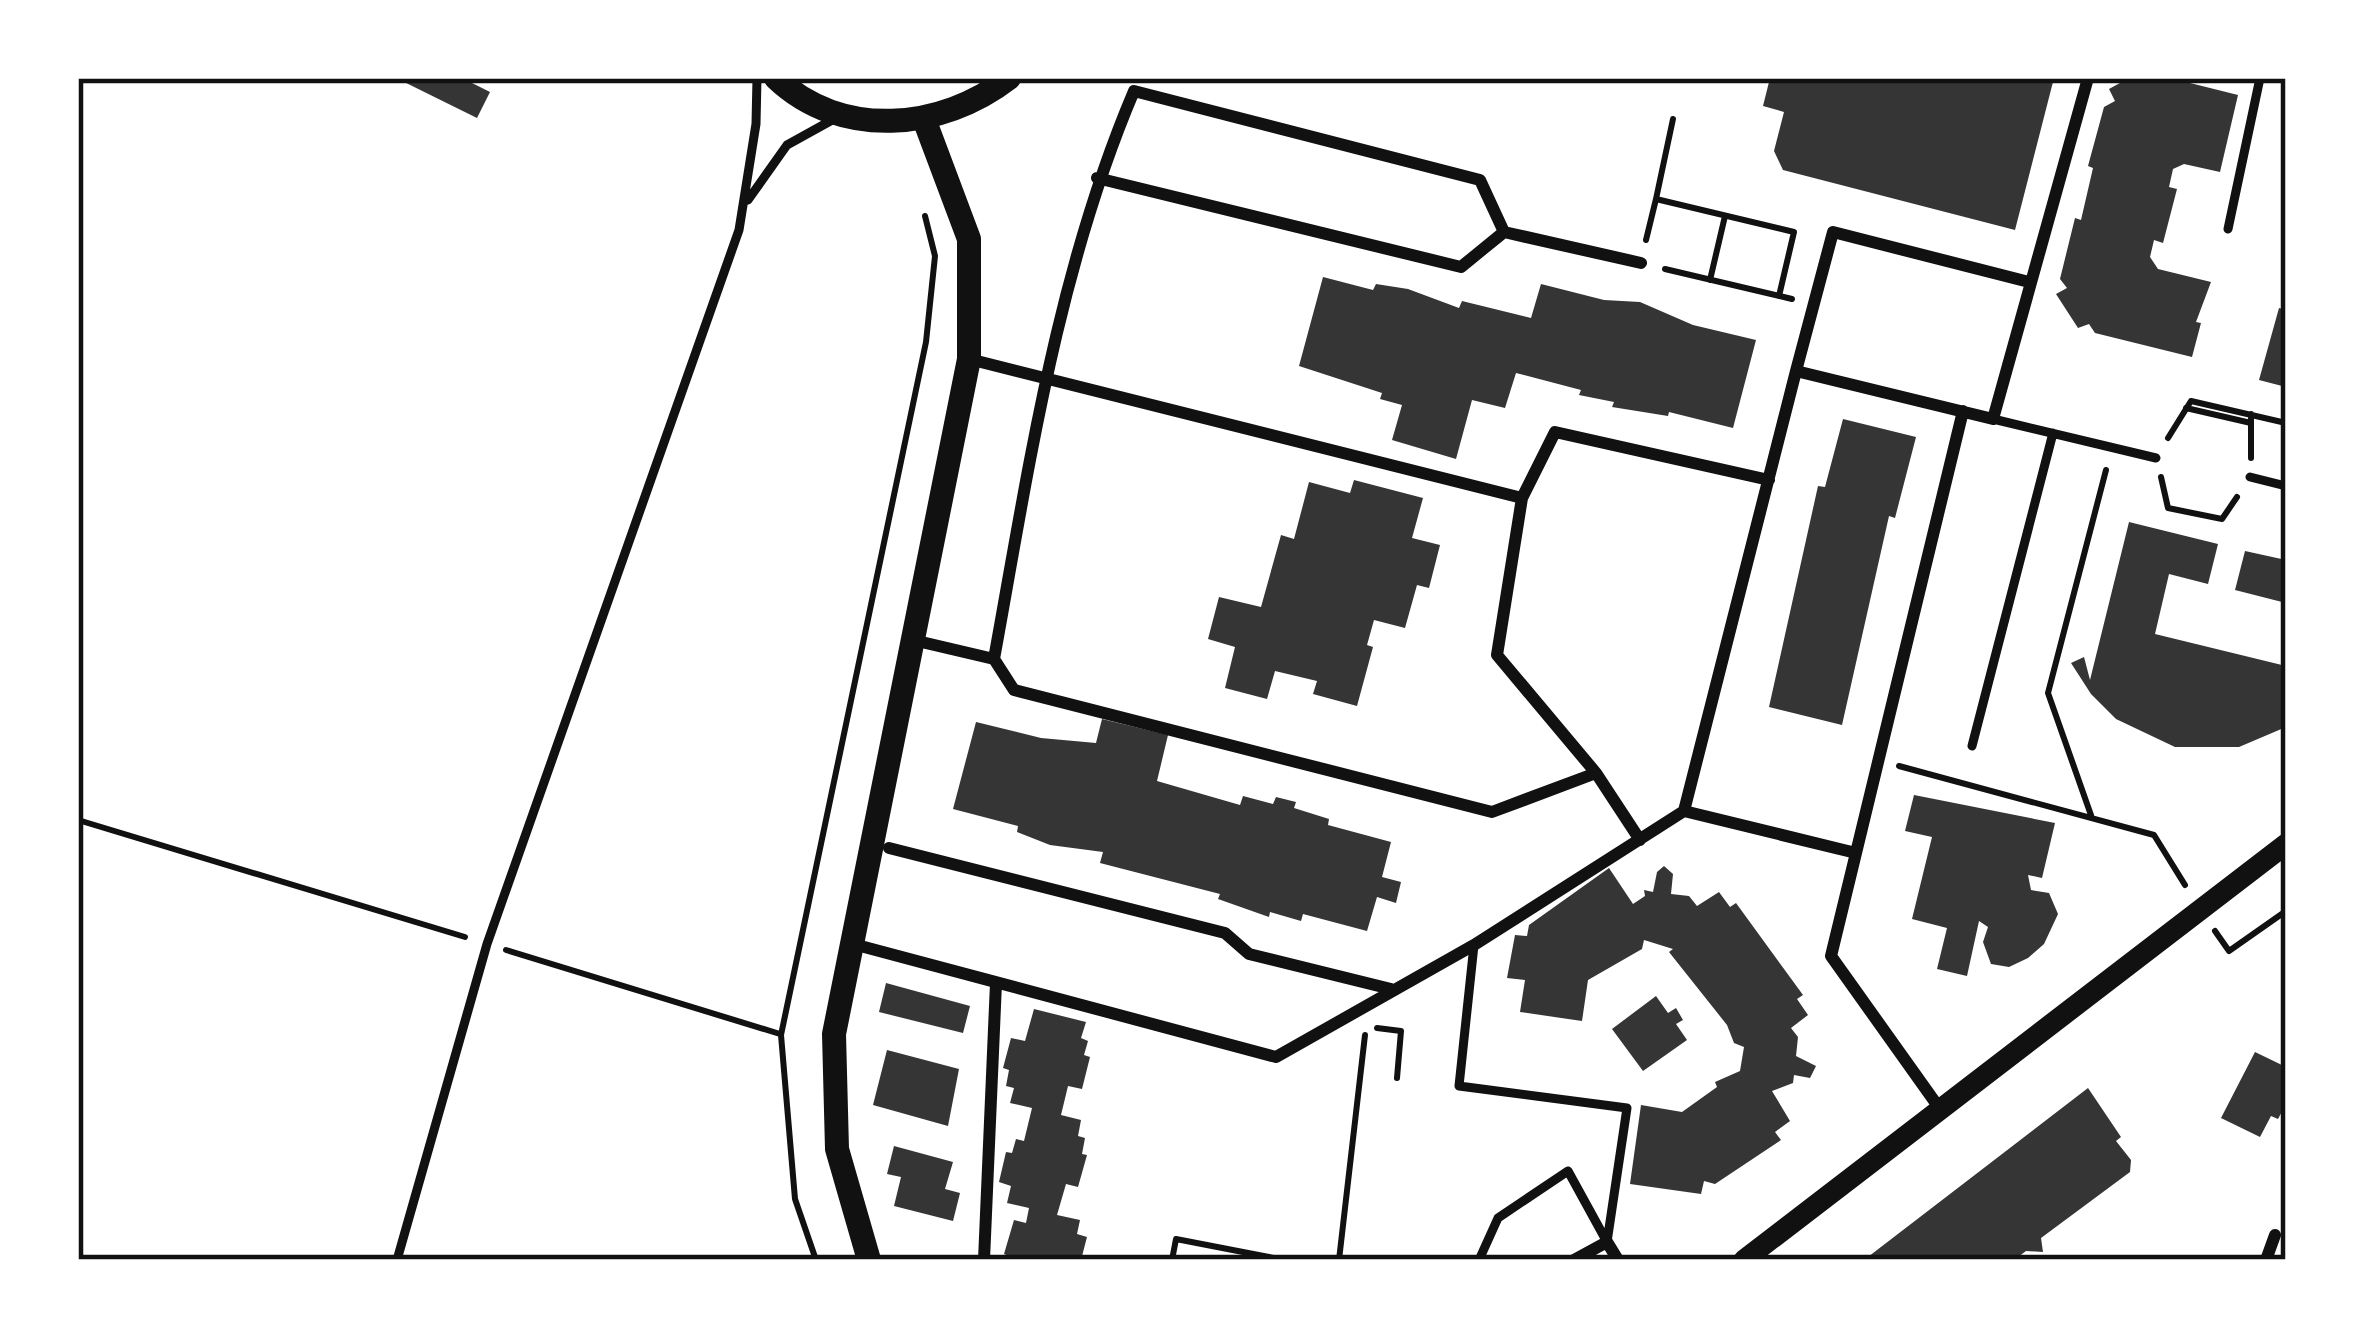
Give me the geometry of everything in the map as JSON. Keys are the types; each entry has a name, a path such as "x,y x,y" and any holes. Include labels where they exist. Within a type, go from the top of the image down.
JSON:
{"main road":[{"path":"776,78 809,102 870,121 924,119 989,94 1009,78"},
{"path":"868,1260 837,1149 834,1034 969,359 969,239 924,119"}],"street":[{"path":"1796,371 1993,419 2088,78"},
{"path":"1504,232 1480,180 1134,91 1097,178 1046,376 994,659 1014,690 1492,812 1596,773"},
{"path":"1097,178 1461,267 1504,232"},
{"path":"1504,232 1641,263"},
{"path":"849,943 1276,1058 1474,945 1684,811 1833,232 2029,282"},
{"path":"969,359 1522,498"},
{"path":"1940,1109 1831,956 1963,411"},
{"path":"1640,840 1596,773 1497,655 1522,498 1555,433 1768,480"},
{"path":"913,640 994,659"},
{"path":"1684,811 1856,853"},
{"path":"1744,1260 2286,844"},
{"path":"889,848 1225,933 1249,954 1391,989"},
{"path":"984,1260 996,982"},
{"path":"2266,1260 2275,1235"},
{"path":"1574,1260 1607,1242 1618,1260"}],"lane":[{"path":"397,1260 487,944 745,204 757,78"},
{"path":"2228,229 2260,78"},
{"path":"745,204 787,145 841,115"},
{"path":"1993,419 2156,458"},
{"path":"1972,746 2053,433"},
{"path":"2250,477 2286,486"},
{"path":"1474,945 1459,1086 1627,1108 1607,1242"},
{"path":"1479,1260 1498,1218 1568,1171 1607,1242"}],"path":[{"path":"1656,200 1794,232 1779,296 1641,263 1673,119"},
{"path":"816,1260 795,1199 781,1035 926,342 935,256 915,181 942,167"},
{"path":"1710,280 1725,216"},
{"path":"2156,458 2191,400 2286,423"},
{"path":"2250,477 2251,418"},
{"path":"2092,818 2048,693 2111,447"},
{"path":"2168,508 2222,520"},
{"path":"1879,760 2154,835 2229,950 2286,910"},
{"path":"78,820 781,1035"},
{"path":"1339,1260 1366,1026 1401,1031 1397,1078"},
{"path":"1172,1260 1176,1239 1284,1260"}],"building":[{"path":"396,78 462,78 490,92 477,118"},
{"path":"1770,78 2054,78 2015,230 1783,170 1774,151 1784,112 1763,106"},
{"path":"2129,78 2170,78 2238,95 2220,172 2184,164 2173,169 2169,187 2177,189 2163,243 2154,240 2150,257 2158,269 2211,282 2196,322 2201,323 2192,357 2095,333 2089,324 2078,328 2056,294 2067,288 2060,279 2075,218 2081,220 2093,168 2088,166 2104,107 2115,101 2109,89"},
{"path":"1323,277 1373,290 1376,284 1408,289 1459,308 1462,301 1531,318 1541,284 1604,300 1640,302 1693,325 1756,340 1733,428 1669,412 1668,416 1612,407 1614,402 1579,395 1581,390 1516,373 1505,408 1472,400 1456,459 1392,440 1402,405 1380,399 1382,393 1299,366"},
{"path":"2279,308 2286,310 2286,387 2259,380"},
{"path":"1843,419 1916,437 1895,518 1889,516 1842,725 1769,707 1818,486 1825,487"},
{"path":"1354,480 1423,498 1412,538 1440,545 1429,588 1417,585 1405,628 1374,620 1367,645 1373,647 1357,706 1313,694 1317,681 1275,671 1267,699 1225,688 1235,647 1208,639 1219,597 1261,607 1281,535 1294,539 1309,482 1350,493"},
{"path":"2129,522 2218,544 2208,584 2169,574 2155,634 2286,666 2286,727 2239,747 2175,747 2116,719 2091,694 2071,663 2084,657 2090,680"},
{"path":"2245,551 2286,560 2286,603 2235,590"},
{"path":"1102,719 1168,735 1157,781 1240,805 1243,796 1273,804 1276,797 1296,802 1294,808 1329,819 1328,825 1391,842 1382,877 1401,882 1396,903 1377,897 1367,931 1303,914 1301,921 1270,912 1269,917 1218,899 1220,894 1100,863 1103,852 1050,845 1017,832 1018,826 953,809 976,722 1041,738 1096,743"},
{"path":"1914,795 2055,823 2042,878 2028,875 2031,890 2049,893 2058,914 2044,944 2028,958 2009,967 1991,964 1983,942 1988,927 1979,921 1967,976 1937,969 1947,928 1912,919 1932,837 1905,831"},
{"path":"1664,866 1673,874 1671,894 1689,896 1697,906 1719,892 1730,907 1736,903 1803,995 1797,999 1808,1015 1791,1028 1798,1037 1796,1056 1816,1066 1810,1078 1794,1075 1793,1083 1772,1091 1790,1121 1775,1132 1781,1140 1715,1184 1704,1181 1701,1194 1630,1184 1641,1105 1682,1112 1717,1087 1715,1082 1740,1071 1744,1047 1734,1043 1727,1025 1669,952 1673,949 1644,940 1642,949 1588,980 1582,1021 1520,1012 1525,980 1507,978 1515,935 1527,936 1529,925 1609,868 1633,904 1645,896 1644,890 1653,892 1657,872"},
{"path":"886,983 970,1006 963,1033 879,1012"},
{"path":"1656,996 1668,1013 1676,1008 1683,1020 1676,1024 1687,1040 1643,1071 1612,1029"},
{"path":"1034,1009 1086,1022 1081,1038 1088,1041 1084,1055 1090,1057 1082,1089 1068,1086 1061,1115 1081,1120 1078,1136 1085,1138 1082,1154 1087,1155 1078,1187 1066,1184 1057,1215 1080,1220 1077,1234 1087,1237 1081,1260 1018,1260 1004,1254 1014,1220 1026,1223 1029,1208 1007,1203 1011,1186 999,1182 1006,1152 1012,1153 1016,1139 1024,1141 1032,1108 1010,1103 1014,1088 1006,1086 1009,1070 1003,1068 1011,1038 1025,1041"},
{"path":"887,1050 959,1069 948,1126 873,1105"},
{"path":"2255,1052 2286,1067 2286,1104 2278,1119 2271,1116 2260,1137 2221,1118"},
{"path":"2088,1088 2121,1137 2116,1141 2131,1160 2130,1172 2041,1238 2043,1252 2026,1251 2014,1260 1864,1260"},
{"path":"894,1146 953,1162 945,1189 960,1193 953,1221 894,1206 901,1177 887,1174"}]}
